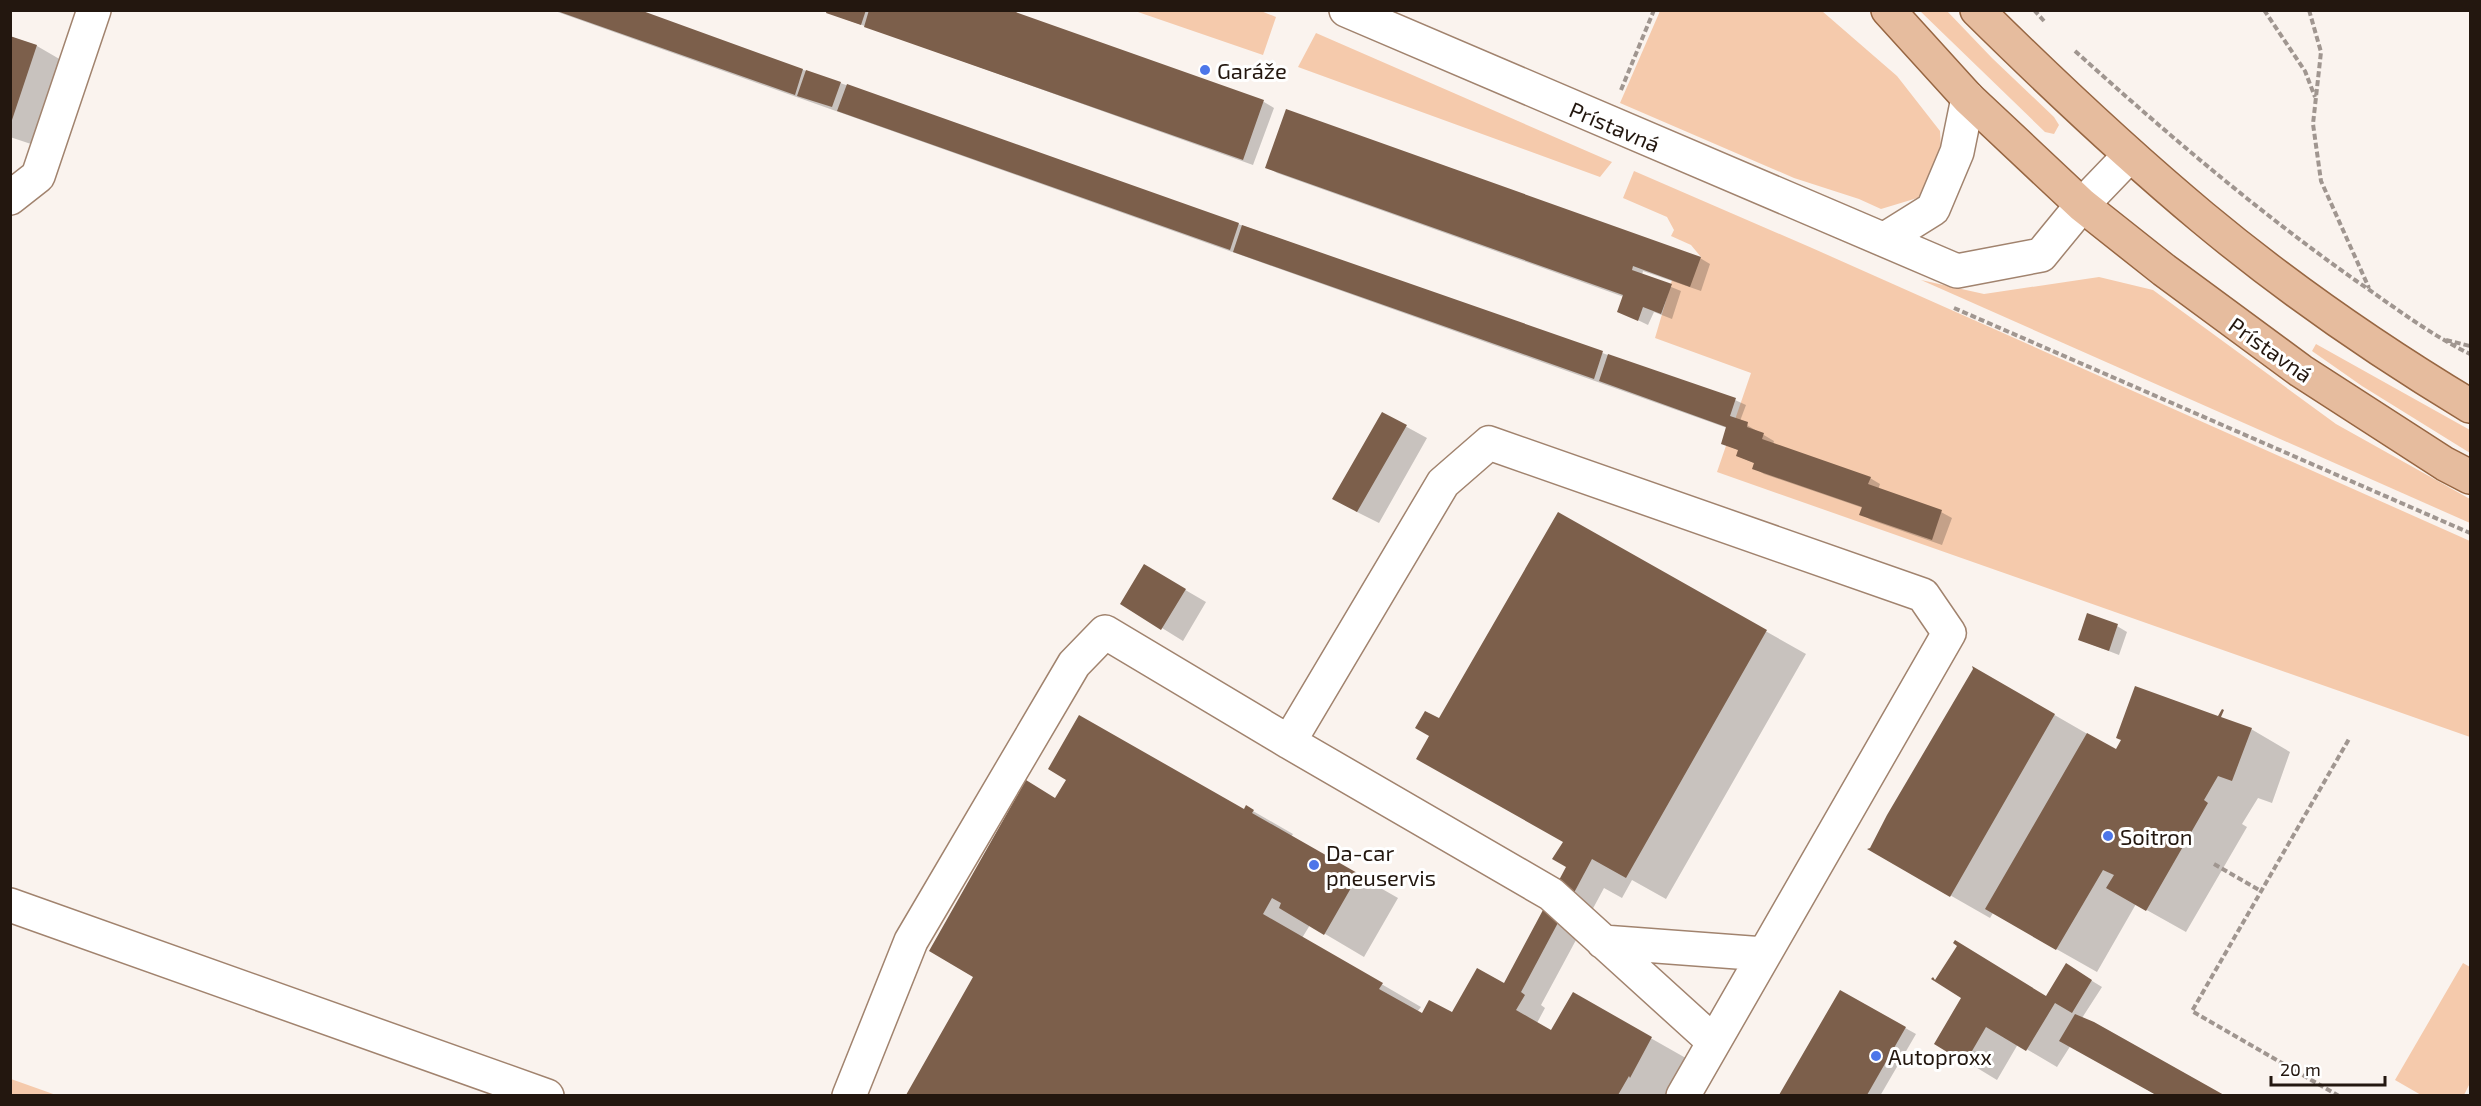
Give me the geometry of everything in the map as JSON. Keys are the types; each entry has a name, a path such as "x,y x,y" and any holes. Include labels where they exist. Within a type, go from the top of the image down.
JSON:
{"main road":[{"name":"Prístavná","path":"1888,10 1968,98 2082,205 2192,291 2301,371 2445,464 2470,477"},
{"path":"1977,10 2130,155 2203,219 2398,363 2470,406"}],"street":[{"path":"10,198 38,176 94,10"},
{"name":"Prístavná","path":"1346,10 1957,271 2042,255 2082,205 2130,155"},
{"path":"1885,239 1933,209 1957,152 1968,98"},
{"path":"1289,742 1443,483 1489,442 1923,595 1949,633 1683,1095"},
{"path":"849,1095 911,941 1074,664 1105,632 1551,894 1714,1042"},
{"path":"10,905 547,1095"},
{"path":"1603,942 1764,954"}],"path":[{"path":"1607,123 1654,10"},
{"path":"2034,10 2051,28"},
{"path":"2264,10 2305,71 2316,100"},
{"path":"2309,10 2321,52 2313,124 2321,181 2370,290"},
{"path":"2067,44 2243,197 2290,234 2440,339 2470,354"},
{"path":"1949,305 2470,533"},
{"path":"2440,339 2470,346"},
{"path":"2339,1095 2192,1011 2349,739"},
{"path":"2214,864 2261,891"}],"shaded area":[{"path":"1135,11 1261,11 1276,17 1263,55"},
{"path":"1660,11 1822,11 1897,76 1940,131 1942,165 1924,196 1881,209 1859,199 1794,178 1620,103"},
{"path":"1920,11 1947,11 2054,117 2059,125 2054,134 2045,132"},
{"path":"1316,33 1612,162 1600,177 1298,67"},
{"path":"1634,171 2470,541 2470,737 1717,472 1751,373 1655,338 1672,280 1701,257 1691,245 1671,236 1674,230 1667,217 1623,198"},
{"path":"2099,277 2153,290 2336,424 2470,499 2470,523 1921,280 1984,294"},
{"path":"2316,344 2470,430 2470,453 2362,386 2312,351"},
{"path":"2463,963 2470,967 2470,1083 2464,1095 2421,1095 2395,1080"},
{"path":"11,1079 56,1095 11,1095"}],"building":[{"path":"554,10 640,10 803,69 795,95"},
{"path":"827,10 866,10 861,25 826,13"},
{"path":"869,10 1010,10 1264,100 1243,160 864,27"},
{"path":"10,36 37,45 11,123 10,122"},
{"path":"806,70 841,82 832,107 797,96"},
{"path":"847,84 1239,223 1230,250 837,111"},
{"path":"1286,109 1701,257 1690,287 1633,266 1632,270 1672,284 1661,314 1643,307 1638,321 1617,312 1623,295 1265,168"},
{"path":"1242,225 1603,351 1594,379 1233,252"},
{"path":"1608,354 1736,398 1730,416 1748,422 1747,427 1764,433 1762,439 1871,477 1868,484 1942,510 1932,540 1859,515 1862,507 1752,469 1754,463 1736,456 1738,450 1721,444 1726,427 1599,381"},
{"path":"1382,412 1407,425 1357,512 1332,499"},
{"path":"1558,512 1767,630 1626,878 1592,859 1521,992 1525,995 1516,1010 1551,1030 1573,992 1652,1037 1618,1095 906,1095 973,977 929,951 1026,780 1055,798 1066,780 1048,769 1079,715 1244,809 1246,805 1254,810 1252,813 1359,874 1324,935 1279,908 1281,903 1272,898 1263,914 1383,983 1379,989 1422,1013 1429,1000 1452,1012 1477,968 1504,983 1566,867 1552,859 1563,842 1416,759 1429,736 1415,728 1425,711 1439,718"},
{"path":"1144,564 1186,589 1161,630 1120,604"},
{"path":"2087,613 2118,624 2109,651 2078,640"},
{"path":"1972,666 2055,714 1950,897 1867,849 1870,848 1973,669"},
{"name":"Soitron","path":"2135,686 2218,716 2222,709 2224,710 2221,717 2252,728 2232,781 2218,776 2204,800 2208,803 2146,911 2106,888 2114,875 2103,870 2056,950 1985,909 2087,733 2116,749 2121,740 2116,738"},
{"path":"1955,940 2046,996 2066,963 2092,980 2072,1013 2055,1003 2026,1051 1986,1027 1965,1063 1934,1044 1961,998 1931,979 1933,977 1935,980 1957,946 1953,943"},
{"path":"1840,990 1906,1027 1867,1095 1779,1095"},
{"path":"2075,1014 2094,1022 2224,1095 2156,1095 2059,1041"}],"place":[{"name":"Garáže","path":"1205,70"},
{"name":"Soitron","path":"2108,836"},
{"name":"Da-car pneuservis","path":"1314,865"},
{"name":"Autoproxx","path":"1876,1056"}]}
